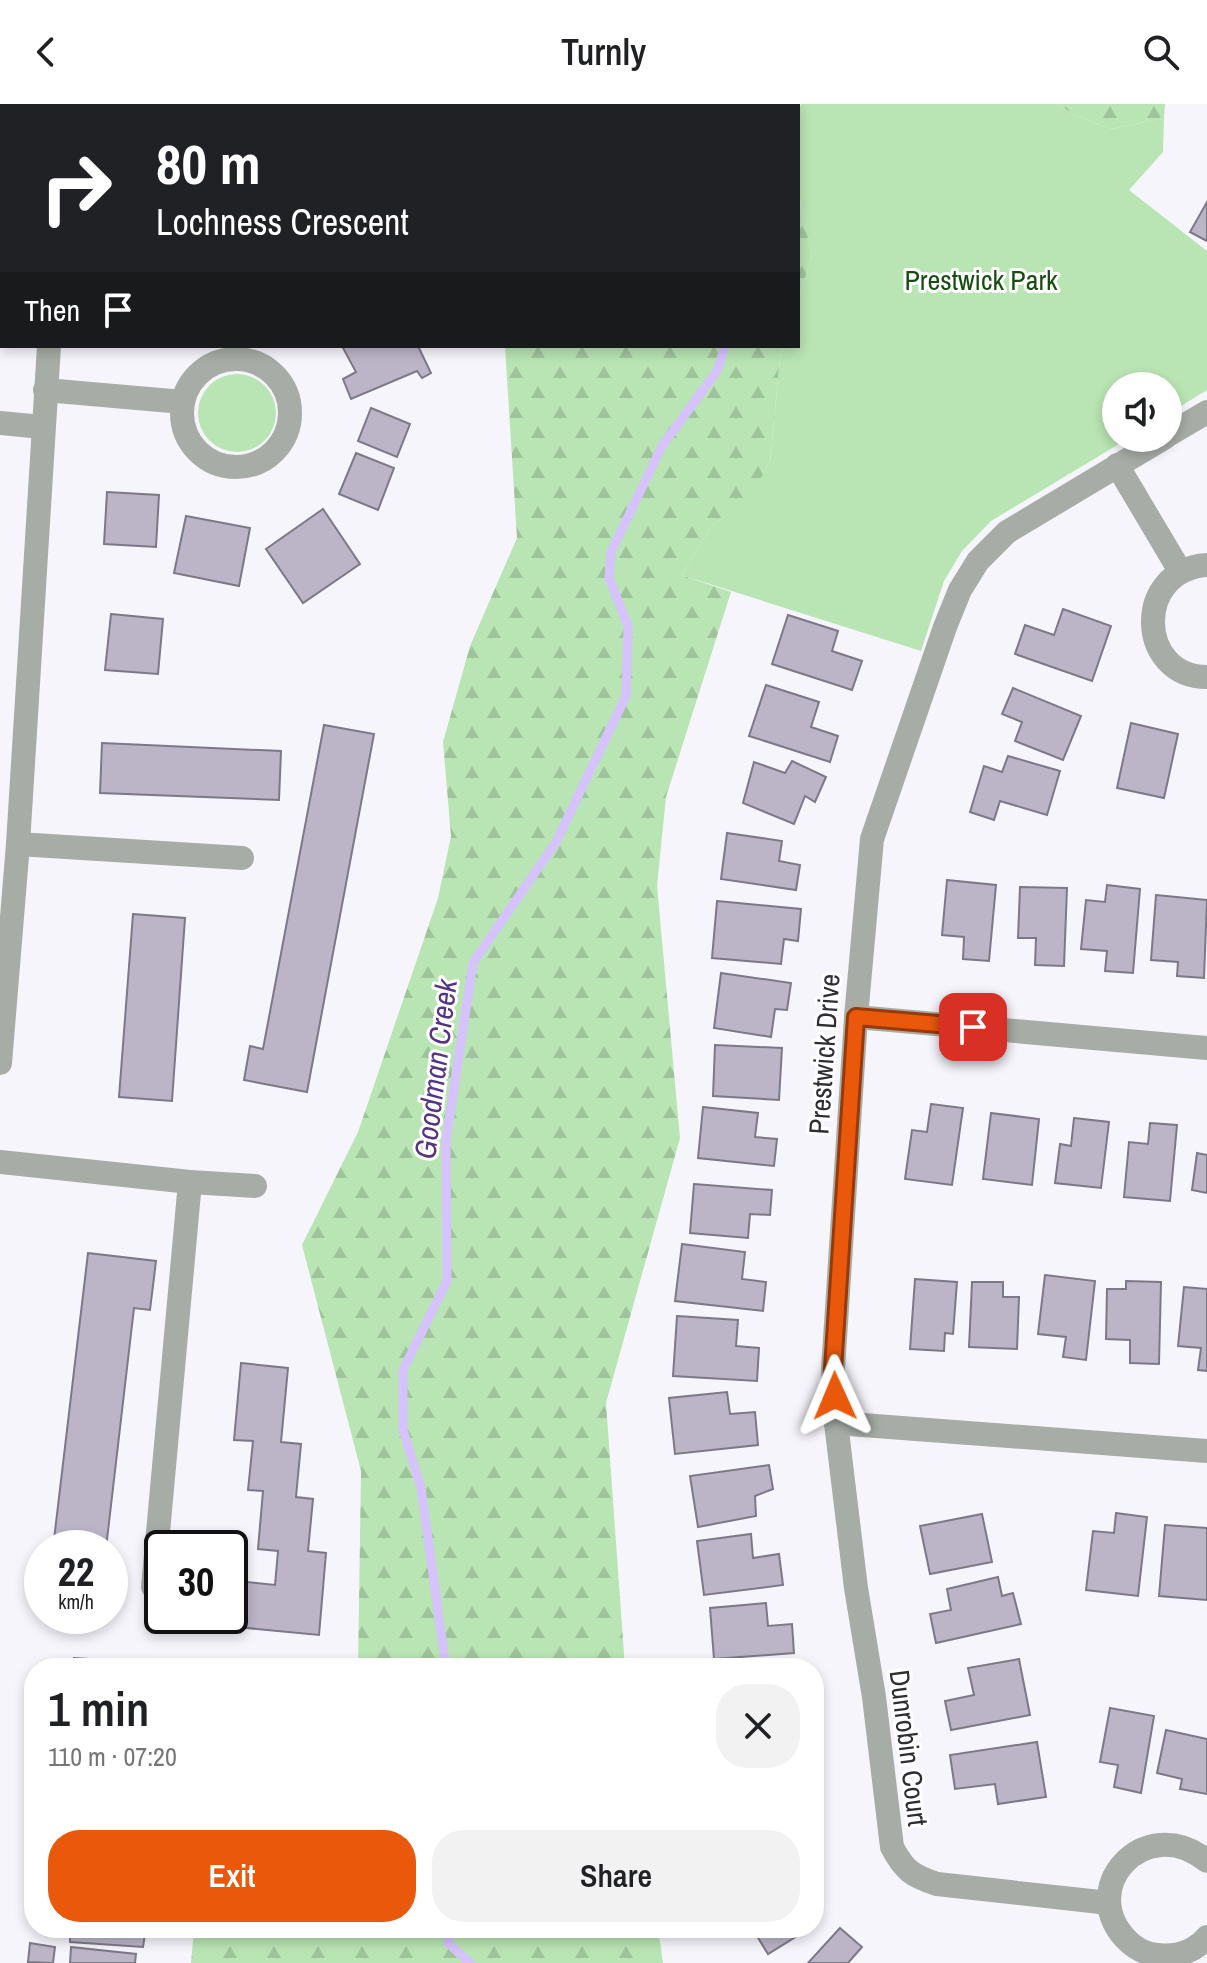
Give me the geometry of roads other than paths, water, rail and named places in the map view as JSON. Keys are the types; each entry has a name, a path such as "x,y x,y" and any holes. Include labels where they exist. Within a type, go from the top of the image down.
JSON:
{"street":[{"path":"0,1063 5,938 18,844 49,348"},
{"path":"236,358 254,361 270,370 282,384 289,401 290,420 285,438 276,450 264,460 249,466 234,467 205,457 194,446 182,418 183,402 189,385 201,371 217,362 236,358"},
{"path":"45,390 183,402"},
{"name":"Prestwick Drive","path":"1182,427 1207,412"},
{"path":"0,423 42,427"},
{"name":"Prestwick Drive","path":"836,1423 833,1369 856,1017 872,839 960,590 978,561 1007,532 1140,452"},
{"path":"1117,465 1180,571"},
{"path":"1207,565 1180,571 1165,584 1155,601 1151,620 1156,643 1167,659 1182,671 1207,677"},
{"path":"18,844 242,858"},
{"path":"856,1017 1207,1048"},
{"path":"0,1162 255,1186"},
{"path":"158,1530 190,1182"},
{"path":"836,1423 1207,1451"},
{"name":"Dunrobin Court","path":"836,1423 856,1588 874,1697 888,1826 892,1847 902,1866 918,1878 937,1884 1109,1903"},
{"path":"1207,1861 1181,1846 1152,1845 1134,1853 1120,1866 1111,1884 1109,1903 1113,1920 1122,1936 1152,1955 1170,1956 1187,1952 1207,1937"}],"waterway":[{"name":"Goodman Creek","path":"445,1658 421,1488 403,1430 403,1370 447,1281 446,1141 473,963 556,842 626,696 628,626 609,578 611,552 662,446 717,371 724,348"},
{"name":"Goodman Creek","path":"449,1938 448,1943 470,1963"}],"park label":[{"name":"Prestwick Park","path":"981,280"}]}
